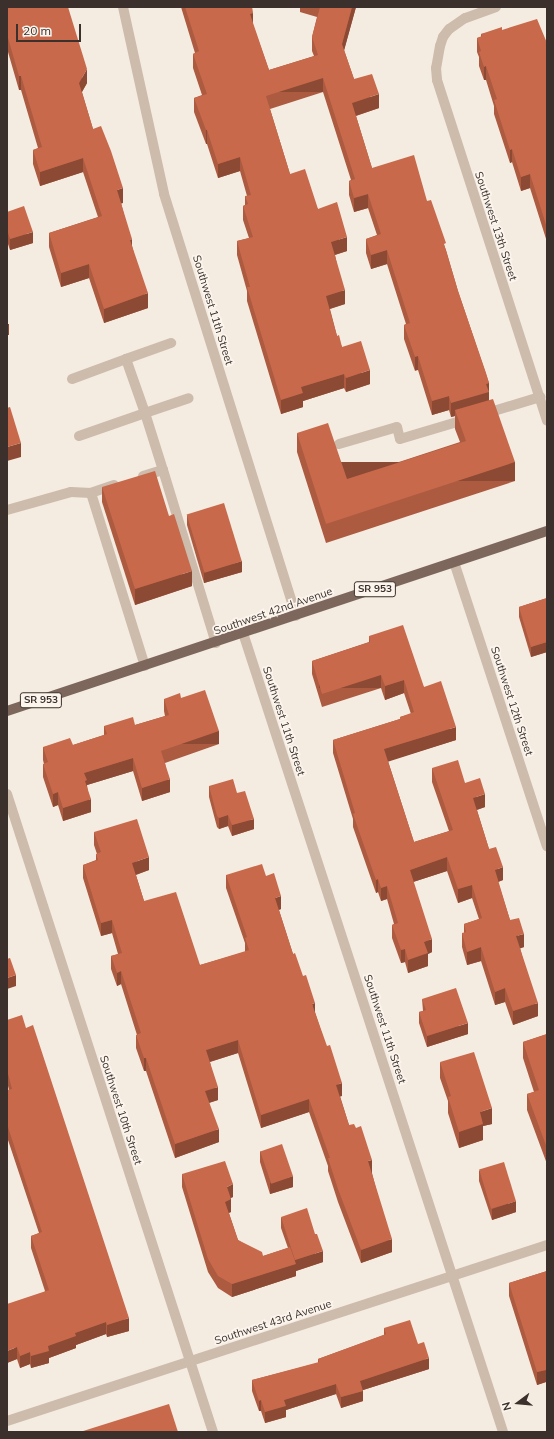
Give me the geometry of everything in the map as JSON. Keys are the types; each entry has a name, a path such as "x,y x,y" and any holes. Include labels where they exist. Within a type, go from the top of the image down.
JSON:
{"main road":[{"name":"Southwest 42nd Avenue","path":"7,711 216,643 547,531"}],"street":[{"name":"Southwest 11th Street","path":"123,7 162,188 296,616"},
{"name":"Southwest 13th Street","path":"496,7 465,18 455,24 443,37 436,68 440,94 547,421"},
{"path":"72,379 170,343"},
{"path":"126,359 145,413 216,643"},
{"path":"339,444 397,427 400,439 540,397"},
{"path":"79,436 189,398"},
{"path":"7,510 72,492 91,493 163,470"},
{"path":"91,493 145,666"},
{"name":"Southwest 12th Street","path":"454,562 547,846"},
{"name":"Southwest 11th Street","path":"243,633 503,1432"},
{"name":"Southwest 10th Street","path":"7,794 212,1432"},
{"name":"Southwest 43rd Avenue","path":"7,1421 547,1245"}],"building":[{"path":"7,7 68,7 87,69 79,83 93,129 101,126 111,151 123,188 117,190 132,239 130,240 148,293 104,309 89,264 61,273 49,233 102,216 83,158 40,172 33,150 42,147 21,76 19,76 7,38"},
{"path":"185,7 252,7 253,13 250,14 269,70 318,55 312,37 320,7 352,7 342,44 354,79 372,74 379,94 352,103 372,168 414,155 427,201 431,200 446,243 444,244 458,291 489,383 486,384 489,392 451,403 449,396 432,401 418,356 415,357 404,325 410,323 387,250 371,255 366,239 381,234 368,194 354,198 349,181 355,179 323,78 266,96 290,174 305,169 318,209 337,202 347,237 331,242 345,290 326,296 337,336 339,335 342,347 361,341 370,370 346,378 344,374 301,387 303,393 281,400 247,287 250,287 237,241 253,237 243,206 248,204 245,196 251,195 240,157 218,164 207,130 194,98 207,94 193,54 199,51"},
{"path":"537,19 547,43 547,228 530,174 521,177 512,149 510,150 494,100 497,99 486,66 484,67 479,52 481,51 477,38 482,36 481,34 502,27 502,30"},
{"path":"24,206 33,232 10,239 7,230 7,212"},
{"path":"493,399 515,462 326,524 297,433 328,423 347,479 466,441 455,410"},
{"path":"10,407 21,443 7,447 7,408"},
{"path":"155,471 169,516 174,514 192,571 135,589 102,487"},
{"path":"224,503 242,561 205,573 187,514"},
{"path":"547,598 547,642 531,647 519,607"},
{"path":"403,625 424,687 441,681 456,727 384,749 414,842 453,830 432,768 458,760 465,783 480,778 485,794 473,798 489,849 496,847 503,867 495,870 510,920 519,918 524,934 516,936 538,1003 513,1011 505,988 495,992 481,947 467,952 462,933 466,932 464,924 482,918 472,885 458,889 447,857 410,870 432,939 424,942 428,953 408,960 405,949 401,950 392,925 398,923 387,886 381,888 378,879 376,880 353,814 355,813 333,740 400,719 400,717 414,712 404,680 385,686 381,675 322,694 312,661 370,642 369,636"},
{"path":"205,690 219,731 161,751 170,779 142,788 133,758 84,773 91,799 63,808 58,792 53,794 43,764 48,762 43,747 70,738 73,745 107,734 104,726 133,717 135,725 169,715 164,699 180,693 181,698"},
{"path":"233,779 237,793 245,791 254,819 232,825 228,815 219,818 217,816 209,786"},
{"path":"137,819 149,857 132,863 144,901 176,892 200,965 249,950 245,938 247,937 226,875 262,864 266,876 274,873 281,896 275,898 293,954 295,953 303,976 306,975 315,1003 312,1004 327,1046 330,1045 342,1083 336,1085 349,1125 354,1124 356,1128 361,1126 372,1160 368,1161 392,1239 361,1250 338,1189 328,1158 330,1158 309,1099 261,1115 238,1040 206,1050 218,1087 205,1091 219,1129 175,1144 146,1058 144,1058 136,1035 141,1033 121,971 117,973 111,956 122,953 112,920 101,923 83,865 98,860 96,854 101,852 94,832"},
{"path":"10,958 16,975 7,978 7,959"},
{"path":"456,988 468,1023 427,1036 419,1012 426,1010 422,999"},
{"path":"22,1015 26,1028 33,1025 129,1318 107,1325 106,1322 75,1333 76,1336 48,1346 49,1351 31,1356 30,1352 20,1356 17,1347 7,1351 7,1304 49,1290 31,1236 42,1232 7,1124 7,1090 12,1089 7,1070 7,1020"},
{"path":"547,1034 547,1148 527,1094 539,1090 523,1042"},
{"path":"474,1052 492,1108 480,1112 483,1124 459,1132 448,1097 451,1096 440,1062"},
{"path":"282,1144 293,1176 271,1184 260,1151"},
{"path":"225,1161 233,1184 227,1187 231,1199 225,1202 238,1240 262,1252 263,1256 290,1247 296,1264 232,1284 218,1276 208,1259 182,1174"},
{"path":"504,1162 516,1201 491,1209 479,1170"},
{"path":"307,1208 315,1234 317,1234 323,1251 295,1260 281,1217"},
{"path":"547,1271 547,1375 546,1370 537,1372 509,1283"},
{"path":"410,1320 418,1344 424,1342 429,1358 360,1381 363,1391 341,1397 336,1384 284,1400 286,1406 265,1412 261,1400 259,1401 252,1380 319,1362 318,1359 386,1334 384,1328"},
{"path":"169,1404 178,1432 80,1432"}]}
